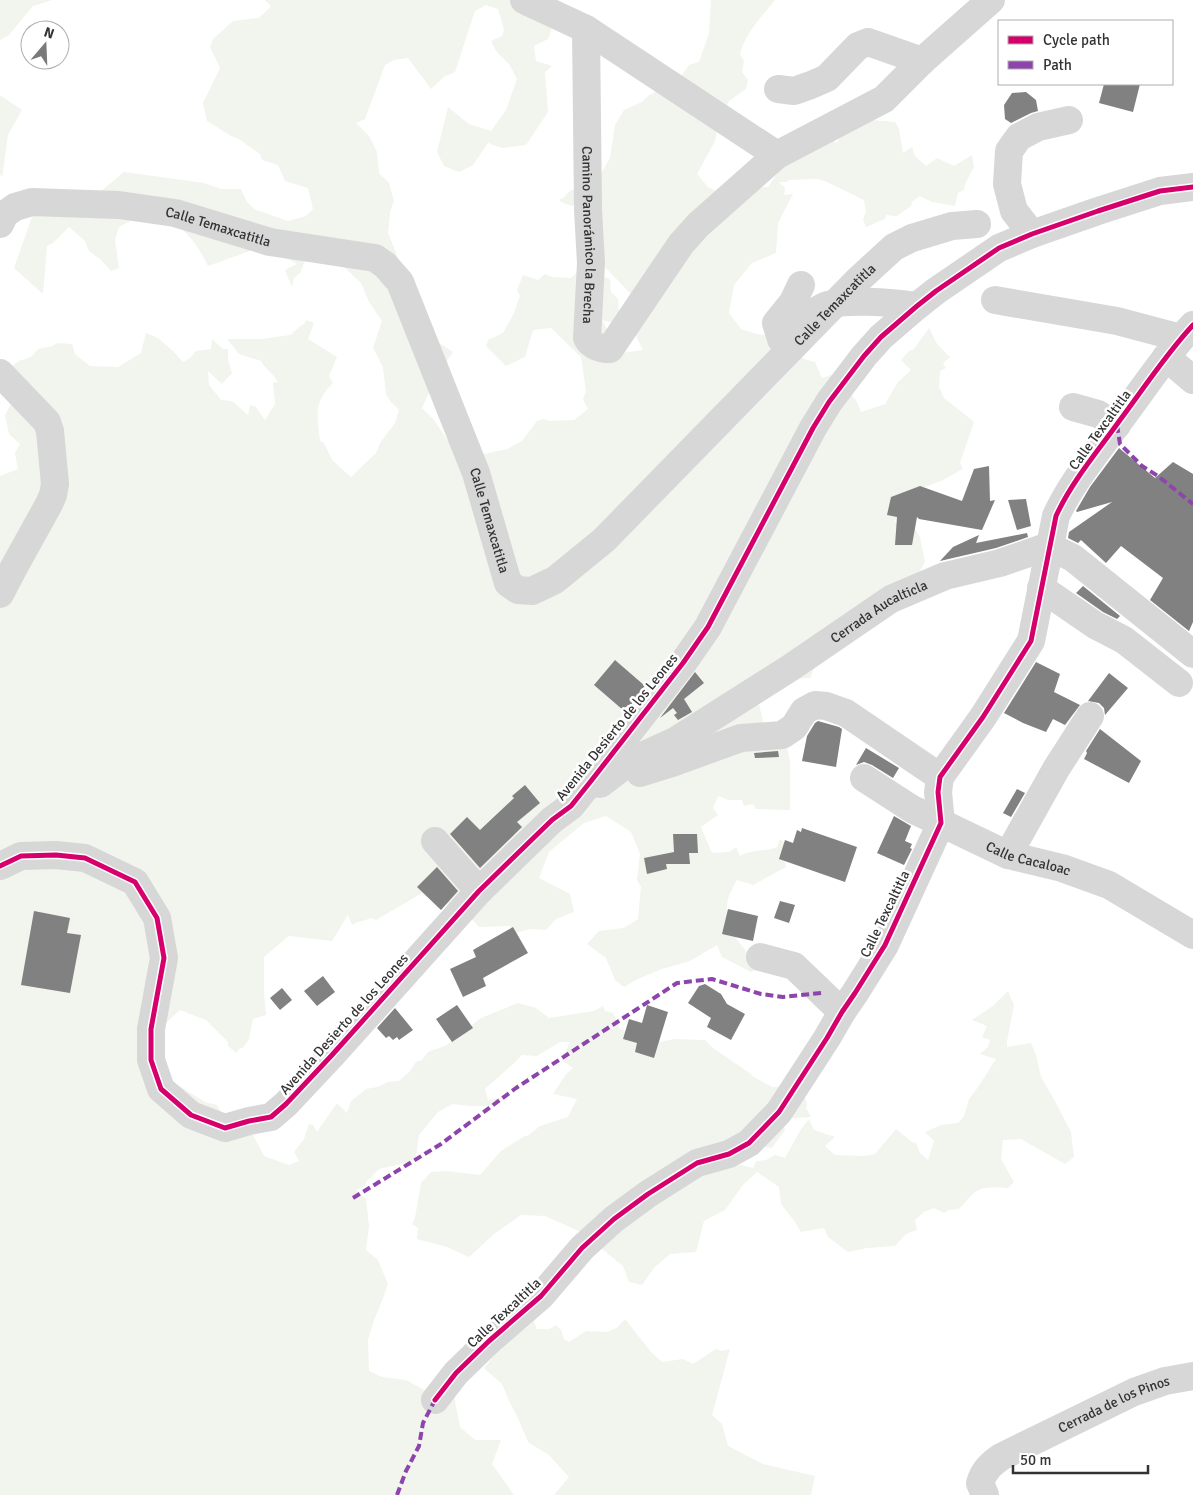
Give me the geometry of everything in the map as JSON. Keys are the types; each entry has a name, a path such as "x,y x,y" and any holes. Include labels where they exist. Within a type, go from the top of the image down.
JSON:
{"street":[{"name":"Camino Panorámico la Brecha","path":"586,28 588,210 591,263 587,338 592,344 606,350 612,347 681,244 698,225 777,155 884,98 922,61 991,0"},
{"path":"538,3 586,28 777,155"},
{"path":"778,89 794,90 827,78 858,46 868,42 922,61"},
{"path":"1032,234 1014,211 1007,184 1009,151 1019,137 1038,127 1069,120"},
{"name":"Avenida Desierto de los Leones","path":"0,866 22,856 56,855 85,858 135,882 157,918 164,958 151,1029 151,1060 161,1090 191,1114 225,1128 271,1117 286,1104 332,1055 479,892 552,820 571,806 683,663 708,627 813,428 829,402 881,337 916,306 999,248 1032,234 1160,191 1193,187"},
{"name":"Calle Temaxcatitla","path":"0,224 5,214 15,207 32,202 119,205 175,213 270,242 375,258 385,265 400,282 476,473 508,583 518,590 532,591 555,580 604,540 858,280 894,247 912,238 952,226 977,224"},
{"path":"802,285 793,302 776,323 781,339 799,329 822,307 836,303 865,301 916,306"},
{"path":"995,300 1117,321 1180,340 1193,380"},
{"name":"Calle Texcaltitla","path":"940,777 983,717 1031,641 1049,546 1056,516 1062,503 1180,340"},
{"path":"0,373 47,422 50,431 55,484 49,504 0,594"},
{"path":"1073,406 1098,414 1117,425"},
{"path":"1049,546 1073,558 1193,654"},
{"name":"Cerrada Aucalticla","path":"571,806 629,762 692,731 790,668 891,599 945,576 1000,563 1049,546"},
{"path":"1041,588 1095,625 1124,640 1179,683"},
{"path":"571,806 642,773 741,738 782,735 794,727 804,711 815,705 826,706 846,713 940,777 938,792 941,823"},
{"path":"1008,855 1056,769 1090,716"},
{"name":"Calle Cacaloac","path":"864,778 912,809 1008,855 1062,868 1109,885 1193,935"},
{"name":"Calle Texcaltitla","path":"435,1400 456,1372 488,1341 541,1296 582,1248 614,1219 648,1194 697,1164 729,1154 749,1143 779,1112 855,994 884,945 941,823"},
{"path":"435,841 479,892"},
{"path":"760,957 794,966 842,1012"},
{"name":"Cerrada de los Pinos","path":"985,1495 980,1483 983,1474 988,1466 1001,1457 1134,1392 1165,1381 1193,1376"}],"shaded area":[{"path":"0,0 52,0 33,6 9,35 0,40"},
{"path":"265,0 558,0 569,14 556,16 548,39 534,46 536,61 552,66 545,72 548,112 526,145 502,148 488,143 473,165 459,172 444,166 437,152 448,107 469,124 491,131 506,110 517,79 509,64 496,51 491,41 502,36 504,30 498,9 486,5 475,11 455,72 445,76 431,89 408,58 394,60 385,65 365,119 356,123 369,136 377,152 379,173 389,183 394,201 390,212 388,233 404,273 419,330 453,352 436,378 422,408 434,420 448,441 467,453 475,456 507,449 522,441 537,421 543,419 550,421 574,420 588,409 583,399 586,391 581,357 551,328 533,330 525,357 506,366 486,346 488,340 503,333 513,315 520,296 517,290 523,275 538,280 545,274 552,277 571,278 581,269 610,279 611,292 618,299 620,325 602,320 615,345 623,353 643,350 633,330 632,295 600,262 593,200 572,206 561,202 559,199 562,199 571,190 583,189 595,184 610,158 615,125 624,110 642,102 663,83 681,76 689,65 699,62 709,33 711,0 775,0 754,25 742,46 740,54 744,61 742,72 748,80 746,89 729,101 719,121 715,141 697,174 708,187 718,192 768,187 784,163 821,135 837,143 841,135 872,120 895,122 899,129 903,153 912,147 915,156 926,166 937,158 954,166 972,155 974,167 964,190 958,193 955,206 932,202 920,196 912,202 911,206 897,216 886,215 885,219 866,227 863,219 866,212 864,200 817,179 779,182 785,188 784,195 793,194 778,223 776,253 752,263 734,285 729,313 741,329 757,334 776,336 804,359 815,362 822,378 840,372 847,389 857,402 861,412 885,404 898,382 911,370 901,360 909,351 914,349 929,328 937,344 950,357 943,363 946,368 940,371 939,387 944,398 974,422 960,463 963,469 943,480 902,496 903,517 894,521 915,529 920,537 925,562 904,601 832,625 810,678 781,679 757,695 766,735 787,747 790,761 790,810 756,809 753,804 744,806 742,800 728,800 718,796 713,808 718,815 701,827 712,853 729,852 736,847 740,856 749,852 777,847 780,839 790,847 783,853 786,867 753,885 737,880 728,899 727,914 732,931 743,947 762,967 751,972 722,957 717,945 690,961 662,969 624,987 615,980 606,958 587,944 599,931 624,928 638,919 641,887 637,880 640,854 631,832 606,816 584,823 549,852 539,878 570,894 574,912 556,919 546,930 530,929 513,934 510,926 479,927 465,912 453,908 424,892 376,920 371,918 352,925 348,915 332,941 289,936 264,957 266,1015 253,1019 249,1039 243,1048 240,1048 236,1053 206,1020 180,1010 151,1037 162,1073 205,1102 217,1105 222,1115 252,1133 264,1156 289,1165 299,1161 294,1152 304,1139 309,1124 313,1125 317,1132 337,1103 347,1113 351,1101 366,1089 378,1087 388,1082 399,1081 428,1052 447,1045 481,1018 518,1003 536,1008 549,1018 594,1011 603,1006 605,1011 613,1013 620,1029 655,1043 675,1039 705,1040 752,1076 772,1087 802,1088 807,1104 806,1108 811,1117 780,1119 785,1130 772,1148 757,1145 738,1164 753,1168 756,1161 766,1160 775,1155 785,1158 801,1129 809,1119 814,1130 835,1137 825,1146 835,1155 865,1156 875,1154 896,1129 916,1143 920,1153 928,1160 934,1141 925,1132 941,1125 958,1123 964,1116 969,1099 996,1059 980,1054 988,1047 990,1040 982,1037 987,1026 972,1020 993,1006 1008,991 1014,1005 1007,1047 1031,1043 1041,1077 1071,1132 1074,1157 1065,1164 1021,1139 1003,1140 1001,1159 1014,1182 1008,1188 984,1188 971,1196 959,1209 949,1210 944,1213 934,1208 924,1212 915,1220 917,1230 906,1234 895,1246 867,1248 848,1252 828,1237 824,1228 801,1232 781,1204 779,1187 757,1172 743,1185 725,1210 704,1221 696,1252 670,1254 654,1268 642,1285 629,1282 623,1266 581,1232 545,1216 521,1215 494,1234 469,1257 447,1247 417,1239 418,1228 412,1224 415,1218 421,1183 431,1172 447,1171 480,1175 501,1151 529,1135 540,1126 568,1117 577,1099 553,1094 566,1074 573,1068 562,1060 570,1042 560,1042 537,1056 522,1055 485,1089 488,1100 503,1097 494,1106 453,1104 438,1112 419,1135 416,1158 406,1163 379,1169 366,1182 365,1186 356,1190 366,1199 369,1226 366,1250 378,1260 388,1284 368,1340 369,1371 382,1377 406,1380 428,1392 455,1395 460,1427 475,1440 501,1440 492,1464 514,1495 0,1495 0,476 18,469 15,453 20,444 9,434 5,415 14,398 12,366 19,361 31,357 38,349 53,346 57,343 72,344 75,354 90,366 118,367 141,353 146,333 158,338 183,362 196,351 211,349 212,339 223,349 228,349 228,359 232,373 222,384 208,371 209,385 221,400 232,401 248,415 250,405 255,406 265,420 275,404 273,383 278,382 261,361 239,354 227,339 261,339 291,335 306,320 314,323 308,339 337,357 329,376 333,383 322,397 318,410 320,441 324,443 332,460 351,477 376,453 380,443 395,423 399,410 386,394 383,367 373,348 382,321 369,302 361,283 340,263 307,253 301,272 294,278 292,287 285,270 297,264 264,246 208,266 192,239 154,209 119,227 115,240 119,268 111,271 89,251 85,241 69,227 53,243 47,246 43,294 14,268 38,200 96,193 124,172 204,183 221,189 241,189 247,202 254,209 288,221 306,216 313,209 308,188 285,181 278,165 262,160 260,154 239,139 207,121 203,103 220,68 210,47 213,39 233,21 259,18 271,6"},
{"path":"0,95 22,110 8,135 2,178 0,173"},
{"path":"625,1319 651,1352 662,1362 683,1359 693,1364 716,1349 721,1351 730,1349 712,1415 722,1424 728,1446 763,1464 815,1476 811,1495 554,1495 569,1477 549,1455 528,1442 502,1384 484,1368 512,1334 526,1328 534,1321 537,1329 550,1329 556,1325 561,1330 564,1339 569,1342 586,1331 606,1332 617,1328"}],"building":[{"path":"1104,85 1140,85 1133,112 1099,103"},
{"path":"1026,92 1036,100 1038,111 1011,123 1005,119 1004,105 1012,93"},
{"path":"1119,448 1155,478 1173,462 1193,474 1193,622 1189,631 1150,600 1163,578 1121,546 1106,563 1081,540 1078,543 1068,538 1069,532 1112,502 1076,511 1090,487"},
{"path":"989,466 990,501 995,500 982,530 919,519 917,517 912,545 895,545 897,517 887,515 891,497 920,486 962,501 974,469"},
{"path":"1026,499 1031,526 1017,530 1008,500"},
{"path":"1027,533 1028,537 996,548 940,561 953,547 979,535 976,543"},
{"path":"1083,586 1120,616 1117,619 1103,612 1076,593"},
{"path":"615,660 645,686 630,706 628,705 623,710 594,685"},
{"path":"1036,662 1060,674 1054,692 1080,705 1065,725 1053,719 1046,732 1004,713"},
{"path":"695,672 704,683 684,699 692,712 678,720 674,715 677,713 673,708 660,718"},
{"path":"1109,673 1128,688 1105,715 1104,708 1099,703 1088,701"},
{"path":"818,721 842,729 836,767 802,761 807,736"},
{"path":"1100,729 1141,761 1129,783 1084,759 1086,751"},
{"path":"866,748 899,768 893,778 864,762 856,765"},
{"path":"778,751 779,757 755,758 754,753"},
{"path":"525,785 540,803 517,822 522,827 480,868 450,834 467,817 480,830"},
{"path":"1017,789 1025,793 1011,817 1003,813"},
{"path":"894,816 911,826 905,841 912,844 910,848 912,849 904,865 877,853"},
{"path":"802,828 857,847 845,882 779,859 785,840 793,843 797,830 801,832"},
{"path":"673,834 697,834 698,853 689,853 690,864 666,864 667,869 647,874 644,858 674,852"},
{"path":"437,867 458,891 441,910 417,887"},
{"path":"780,901 795,905 789,923 774,918"},
{"path":"728,909 758,916 753,941 722,934"},
{"path":"34,911 70,918 67,933 81,935 70,993 21,985"},
{"path":"513,927 528,953 483,978 486,986 463,997 450,969 476,957 473,950"},
{"path":"323,976 335,992 317,1006 304,991"},
{"path":"705,984 721,994 727,1004 745,1014 731,1040 707,1027 711,1018 688,1003 699,986"},
{"path":"282,988 292,1000 280,1010 270,998"},
{"path":"457,1005 473,1028 452,1042 436,1019"},
{"path":"647,1005 668,1012 654,1058 635,1052 637,1043 623,1039 629,1019 642,1023"},
{"path":"395,1008 413,1030 399,1040 397,1037 393,1040 389,1036 386,1038 377,1028"}],"marked path":[{"path":"1117,425 1120,444 1142,466 1158,476 1193,504"},
{"path":"353,1198 441,1144 516,1088 677,983 712,979 761,994 783,997 821,993"},
{"path":"397,1495 406,1471 419,1446 423,1423 435,1400"}],"cycle path":[{"path":"0,866 21,856 56,855 85,858 135,882 157,918 164,958 151,1029 151,1060 161,1089 191,1115 225,1128 271,1117 286,1104 332,1055 479,891 552,820 571,806 591,781 683,663 708,627 813,428 829,402 881,337 936,291 999,248 1032,234 1160,191 1193,187"},
{"path":"435,1400 456,1373 489,1341 541,1296 582,1248 614,1219 648,1194 697,1163 729,1154 749,1143 779,1112 885,945 941,823 938,792 940,777 983,717 1031,641 1056,516 1062,503 1155,371 1193,325"}]}
